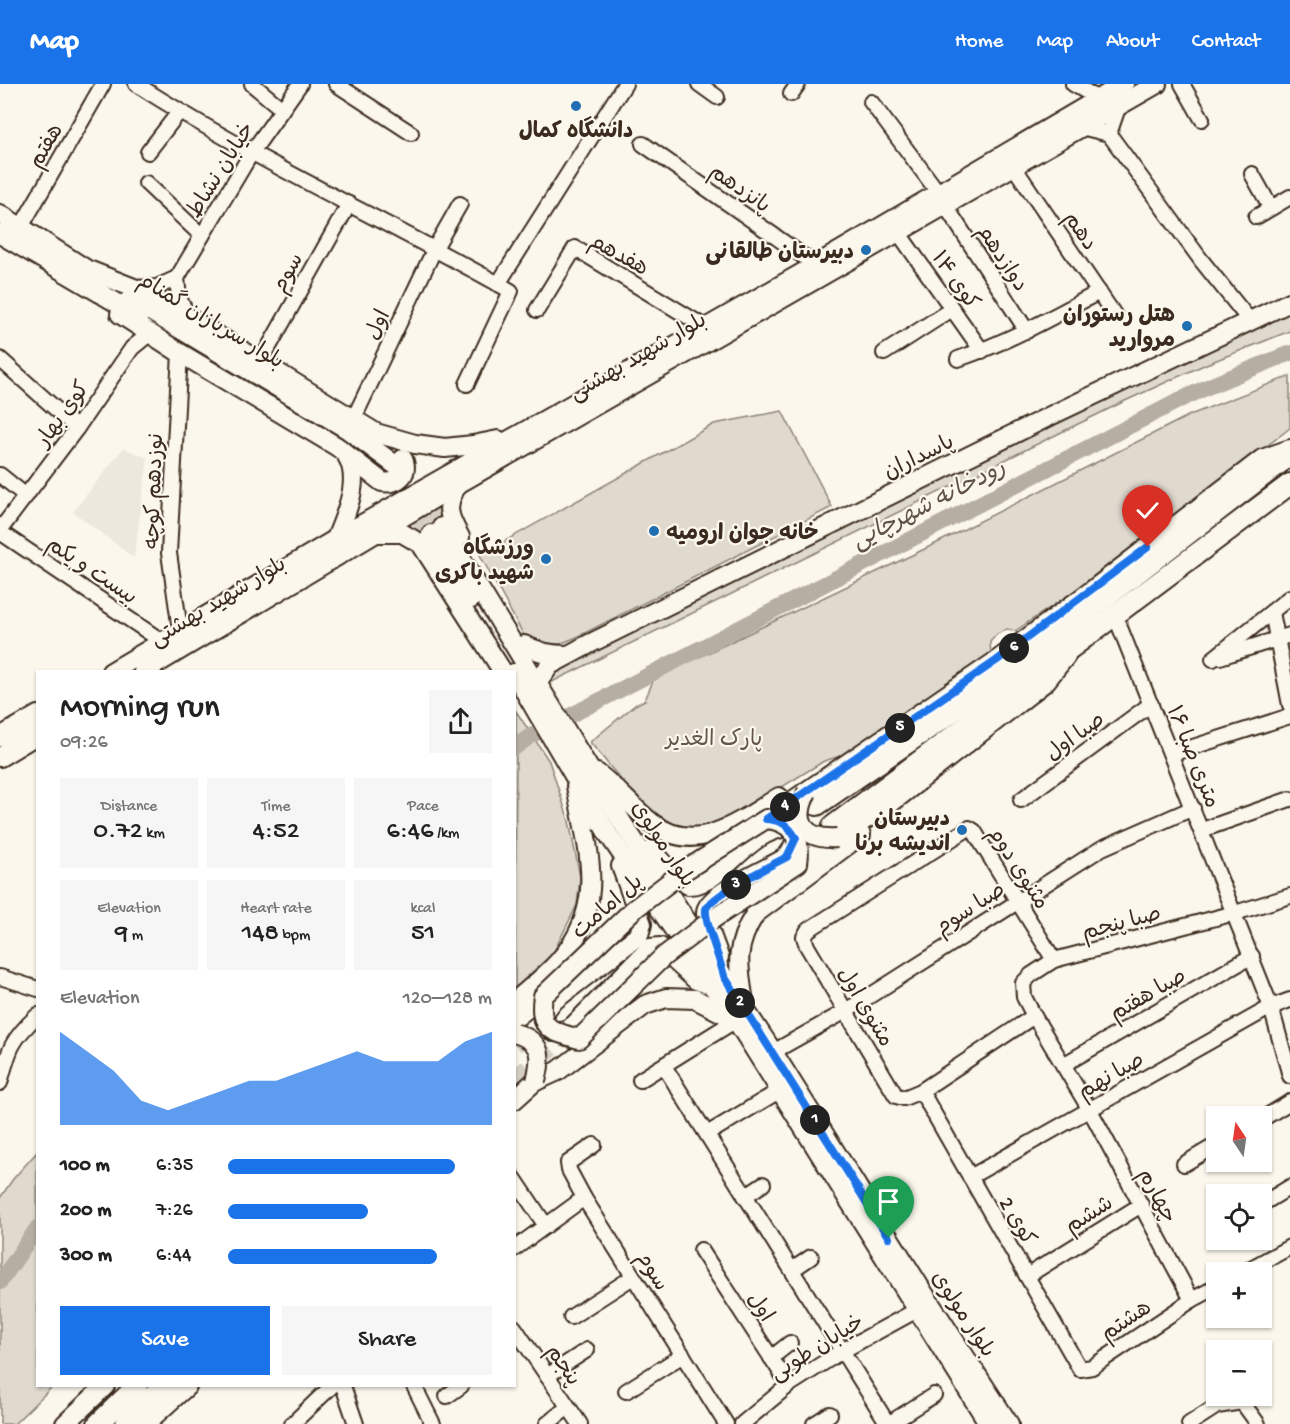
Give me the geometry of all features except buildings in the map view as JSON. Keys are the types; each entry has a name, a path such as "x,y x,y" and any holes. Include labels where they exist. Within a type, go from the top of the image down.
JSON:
{"highway":[{"path":"812,799 996,682 1290,455"},
{"path":"835,832 1115,615 1290,484"},
{"path":"98,1424 136,1387"},
{"path":"126,1424 162,1387"},
{"path":"146,1423 175,1387"}],"main road":[{"name":"بلوار شهید بهشتی","path":"114,670 336,539 458,484 942,198 1124,84"},
{"name":"بلوار شهید بهشتی","path":"146,670 378,533 401,510 518,435 816,265 841,258 898,232 942,198 1014,166 1157,84"},
{"name":"بلوار سربازان گمنام","path":"0,214 21,227 87,278"},
{"name":"بلوار سربازان گمنام","path":"0,234 135,302 347,429 393,471"},
{"path":"87,278 134,288 189,318 354,418 376,433 402,457 405,465 401,478 394,482 382,482 336,446 149,334 128,320 87,278"},
{"name":"پاسداران","path":"543,675 550,665 569,654 1042,420 1290,302"},
{"path":"376,433 415,444 445,448 473,445 518,435"},
{"path":"580,768 611,784 652,823 668,833 694,838 722,831 824,769 861,756 1082,598 1262,459 1290,448"},
{"path":"336,539 353,483 347,455"},
{"path":"436,531 458,484"},
{"path":"401,510 436,531 524,645 543,675 542,705 520,698 516,693"},
{"path":"378,533 436,531"},
{"path":"436,531 502,670"},
{"name":"بلوار مولوی","path":"436,531 513,670"},
{"name":"بلوار مولوی","path":"436,531 615,829 741,1017 779,1091 989,1424"},
{"name":"پاسداران","path":"524,645 550,655 569,654"},
{"path":"812,799 800,810 800,818 813,836 822,839 891,803 1045,682 1072,648"},
{"name":"بلوار مولوی","path":"516,674 542,705"},
{"path":"0,737 36,716"},
{"path":"0,757 36,735"},
{"name":"پل امامت","path":"516,1017 543,996 633,910 684,871 766,819 812,799 861,756"},
{"path":"516,1000 558,962 578,935 585,920 592,874 580,768"},
{"path":"536,1081 558,1071 645,1005 666,998 695,999 741,1017 740,952 744,932 755,914 868,830 891,803"},
{"path":"766,819 778,820 793,832 800,851 798,862"},
{"path":"615,829 644,842 667,867 688,885 697,886 706,882 767,831 793,832"},
{"path":"548,1026 546,1010 552,1002 634,940 641,930 642,924 615,829"},
{"path":"548,1026 565,1030 573,1026 650,948 660,947 696,980 718,981 707,906 724,892 787,857 793,832"},
{"path":"516,1098 664,956 713,919 798,862 835,832"},
{"path":"543,996 541,1010 548,1026 579,1039"},
{"name":"بلوار مولوی","path":"741,1017 773,1052 928,1300 1009,1424"},
{"path":"516,1034 528,1038 539,1050 540,1063 536,1081"},
{"path":"65,1424 104,1387"},
{"path":"146,1423 186,1387"}],"street":[{"name":"هفتم","path":"21,227 103,84"},
{"path":"136,84 179,112 511,291 467,384"},
{"path":"252,84 282,109"},
{"name":"خیابان نشاط","path":"177,278 252,152 300,84"},
{"path":"336,84 411,133"},
{"path":"498,284 626,84"},
{"path":"699,84 717,96"},
{"path":"1073,84 1099,99"},
{"path":"1182,84 1202,119"},
{"name":"دوازدهم","path":"871,102 942,198 1027,331"},
{"path":"1109,134 1119,105"},
{"path":"148,152 179,112"},
{"path":"1081,128 1109,134 1201,260 1250,321"},
{"name":"پانزدهم","path":"643,144 816,265"},
{"name":"دهم","path":"1014,166 1115,316"},
{"path":"1252,174 1271,208"},
{"path":"146,183 202,236"},
{"path":"1256,217 1290,197"},
{"name":"سوم","path":"261,361 349,204"},
{"name":"اول","path":"354,418 435,248 459,204"},
{"name":"کوی ۱۴","path":"898,232 982,351"},
{"name":"هفدهم","path":"537,310 575,248 705,327"},
{"path":"134,288 157,287 177,278 179,298 189,318"},
{"path":"958,358 982,351 1027,331 1099,292"},
{"path":"884,353 952,309"},
{"path":"128,320 132,348"},
{"name":"کوی بهار","path":"0,531 77,428 132,348 149,334"},
{"name":"نوزدهم کوچه","path":"180,353 169,553 180,630"},
{"path":"2,366 77,428"},
{"path":"0,475 26,496"},
{"name":"بیست و یکم","path":"0,531 162,642"},
{"path":"1283,637 1213,659 1290,597"},
{"path":"1272,612 1283,637 1290,705"},
{"name":"۱۶ متری صبا","path":"1115,615 1252,956 1271,1007 1290,1076"},
{"name":"صبا اول","path":"1021,800 1151,704"},
{"path":"1171,754 1290,716"},
{"path":"1202,830 1290,799"},
{"name":"صبا سوم","path":"773,1052 846,1011 1102,848 1193,808"},
{"name":"مثنوی دوم","path":"804,937 808,930 969,828 974,831 1018,900 1053,960"},
{"name":"صبا پنجم","path":"1023,983 1053,960 1235,913 1290,896"},
{"name":"مثنوی اول","path":"804,937 807,946 896,1096 904,1098 921,1091"},
{"name":"صبا هفتم","path":"1063,1065 1252,956"},
{"path":"0,977 36,988"},
{"name":"چهارم","path":"1023,983 1024,997 1034,1016 1090,1110 1192,1300"},
{"name":"صبا نهم","path":"970,1177 1271,1007 1290,1000"},
{"path":"921,1091 1034,1016"},
{"path":"0,1083 8,1053 20,1032 36,1017"},
{"path":"640,1080 741,1017"},
{"path":"664,1066 888,1424 934,1395"},
{"path":"707,1134 779,1091"},
{"name":"کوی 2","path":"921,1091 1080,1370"},
{"path":"1272,1113 1290,1102"},
{"name":"سوم","path":"594,1145 568,1163 569,1170 584,1198 726,1424"},
{"path":"1184,1164 1206,1151"},
{"path":"516,1181 546,1226"},
{"path":"745,1196 763,1184"},
{"path":"1272,1198 1290,1187"},
{"path":"516,1248 584,1198"},
{"name":"ششم","path":"1027,1276 1141,1205"},
{"path":"1262,1262 1290,1247"},
{"name":"اول","path":"700,1250 789,1384"},
{"path":"792,1270 811,1257"},
{"path":"572,1317 633,1276"},
{"name":"هشتم","path":"1080,1370 1092,1367 1206,1292"},
{"name":"خیابان طوبی","path":"742,1424 789,1384 842,1351 917,1310"},
{"path":"771,1358 790,1342"},
{"name":"پنجم","path":"519,1345 547,1376 580,1424"},
{"path":"547,1376 587,1350"},
{"path":"626,1390 683,1355"},
{"path":"292,1424 331,1387"},
{"path":"343,1387 356,1424"},
{"path":"414,1387 432,1424"},
{"path":"447,1395 459,1387"},
{"path":"1189,1424 1217,1406 1242,1402 1258,1424"},
{"path":"547,1424 568,1407"},
{"path":"814,1424 830,1414"}],"shaded area":[{"path":"123,448 148,458 134,558 73,512"}],"green space":[{"path":"1290,309 1290,331 1204,365 1125,401 552,682 548,672"},
{"name":"پارک الغدیر","path":"1290,376 1290,428 1119,561 1015,631 1007,629 997,634 990,642 991,656 858,751 824,761 714,829 679,831 649,814 590,742 635,705 645,700 653,681 662,675 935,544 1190,415"},
{"name":"خانه جوان ارومیه","path":"782,411 832,507 560,644 539,643 523,634 480,555 714,424"},
{"path":"516,711 549,761 569,821 580,877 577,905 553,953 516,987"},
{"path":"36,1153 36,1387 52,1387 14,1424 0,1424 0,1198"}],"waterway":[{"name":"رودخانه شهرچایی","path":"516,747 529,737 1182,399 1290,353"},
{"path":"0,1282 36,1230"}],"tunnel":[{"path":"398,467 442,527"},
{"path":"388,475 431,534"},
{"path":"516,1042 554,1005"},
{"path":"516,1080 576,1024"}],"place":[{"name":"دانشگاه کمال","path":"576,106"},
{"name":"دبیرستان طالقانی","path":"866,250"},
{"name":"هتل رستوران مروارید","path":"1187,326"},
{"name":"خانه جوان ارومیه","path":"654,531"},
{"name":"ورزشگاه شهید باکری","path":"546,559"},
{"name":"دبیرستان اندیشه برنا","path":"962,830"}],"route":[{"path":"889,1238 724,976 706,911 707,906 724,892 787,857 796,838 784,823 766,819 861,756 996,661 1148,547"}]}
